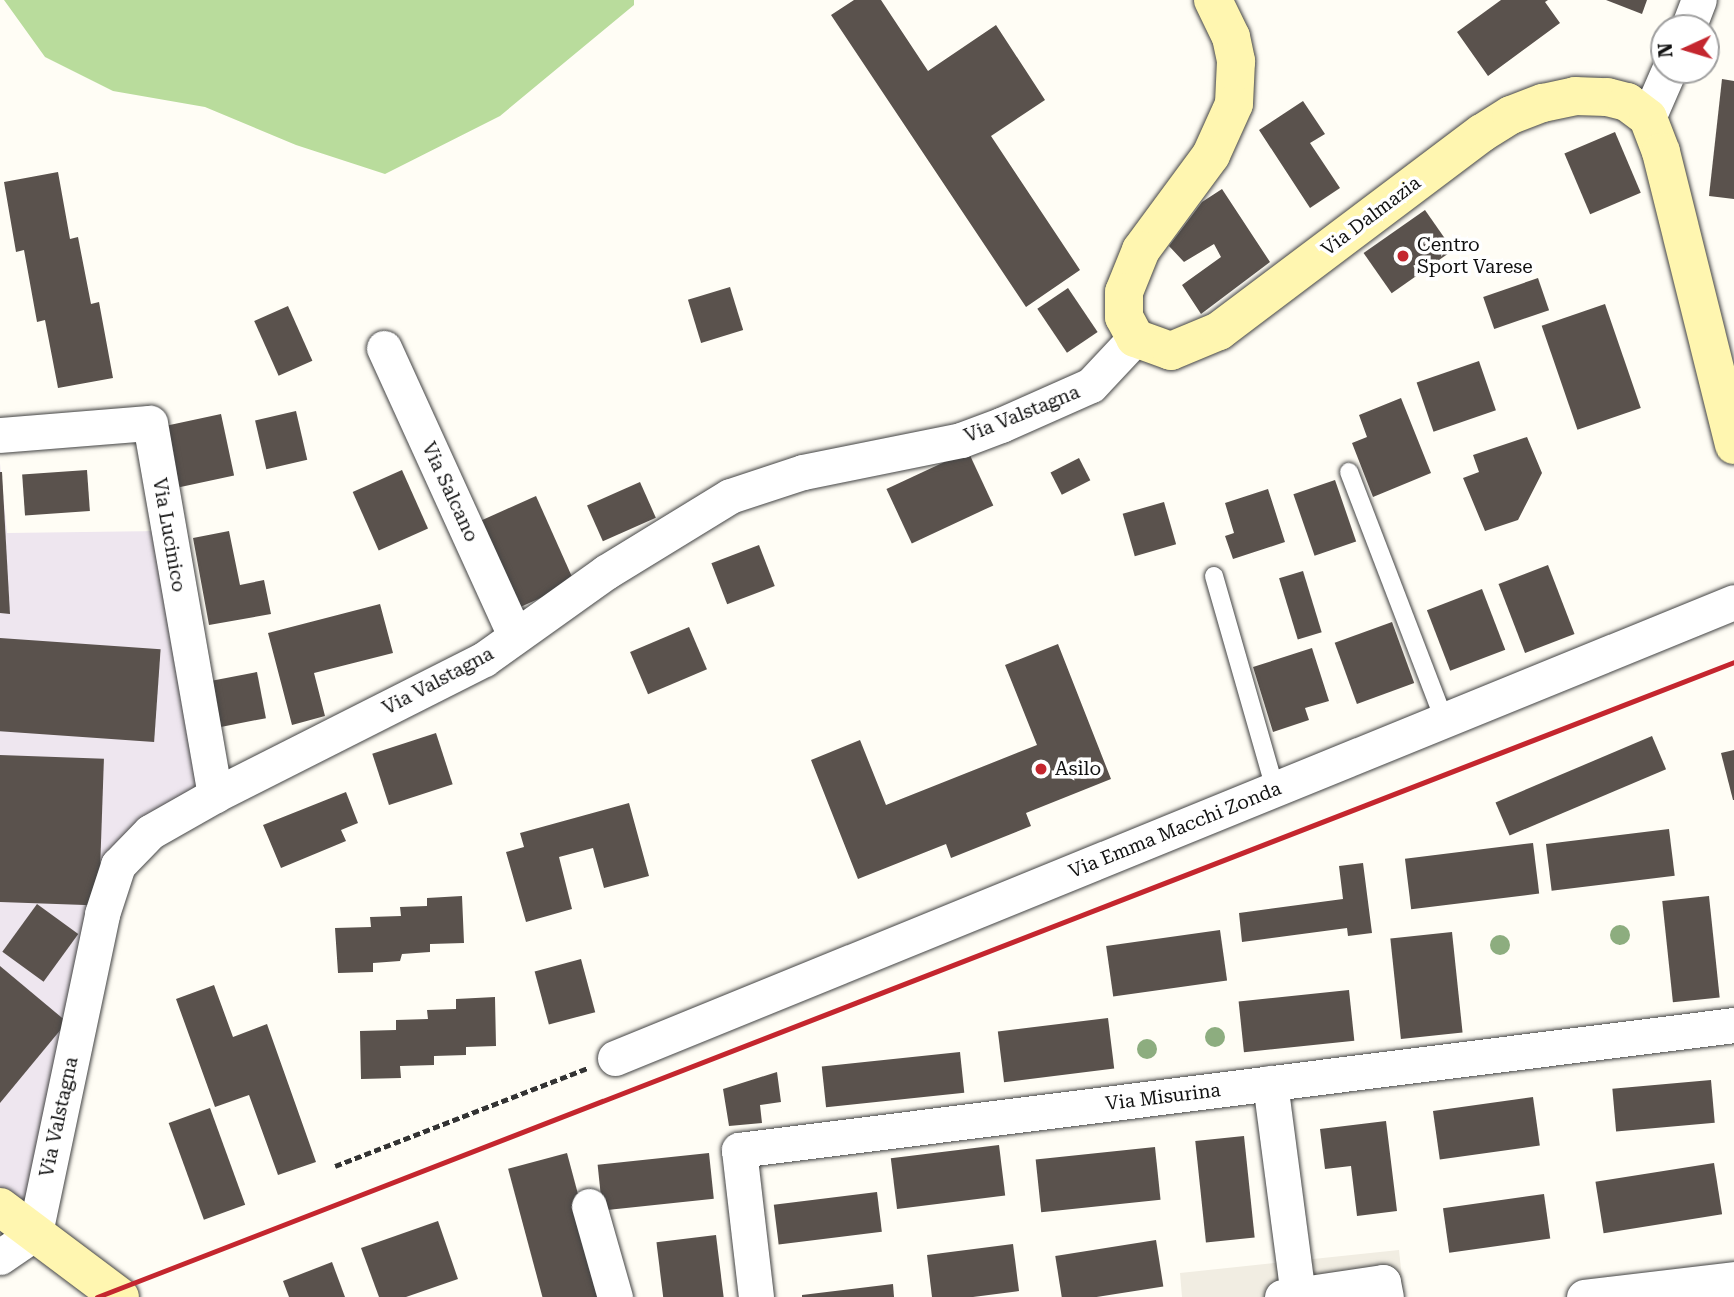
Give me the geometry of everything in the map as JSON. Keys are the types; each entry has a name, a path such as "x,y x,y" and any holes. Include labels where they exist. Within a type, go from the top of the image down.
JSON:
{"street":[{"path":"1135,338 1124,317 1124,292 1141,250 1211,155 1234,104 1236,61 1231,37 1213,0"},
{"path":"1664,84 1648,118 1668,179 1734,445"},
{"name":"Via Dalmazia","path":"1135,338 1171,351 1219,331 1482,133 1511,116 1543,103 1575,96 1607,97 1627,102 1648,118"},
{"name":"Via Valstagna","path":"35,1233 102,914 118,866 150,832 215,795 484,659 606,572 730,496 803,472 961,440 1001,425 1091,385 1135,338"},
{"name":"Via Salcano","path":"384,348 515,636"},
{"name":"Via Lucinico","path":"0,435 149,423 215,795"},
{"name":"Via Emma Macchi Zonda","path":"615,1058 1734,602"},
{"name":"Via Misurina","path":"757,1297 740,1150 1734,1025"},
{"path":"1270,1083 1290,1296 1383,1282 1386,1297"},
{"path":"589,1206 615,1297"},
{"path":"0,1207 120,1297"},
{"path":"0,1257 35,1233"},
{"path":"1584,1297 1734,1279"}],"lane":[{"path":"1349,472 1444,720"},
{"path":"1214,576 1275,789"}],"path":[{"path":"335,1166 615,1058"}],"shaded area":[{"path":"0,463 7,533 161,531 207,795 120,851 33,1215 0,1187"},
{"path":"1399,1250 1404,1297 1182,1297 1180,1273"}],"green space":[{"path":"4,0 634,0 634,5 500,116 385,174 296,145 205,107 113,91 45,57"}],"building":[{"path":"854,0 881,0 928,71 996,25 1045,100 991,136 1080,270 1026,307 831,15"},
{"path":"1501,0 1548,0 1545,2 1560,23 1488,76 1457,32"},
{"path":"1606,0 1647,0 1642,14"},
{"path":"1722,79 1734,81 1734,199 1709,196"},
{"path":"1303,101 1325,134 1310,143 1340,188 1310,208 1259,130"},
{"path":"1615,132 1641,193 1590,214 1564,153"},
{"path":"58,172 70,239 78,237 91,304 99,302 113,378 58,388 45,320 37,322 24,250 16,252 4,182"},
{"path":"1222,189 1270,262 1201,314 1182,285 1221,257 1214,244 1184,262 1169,246 1202,202"},
{"path":"1425,210 1453,250 1392,293 1364,253"},
{"path":"1538,278 1549,310 1494,329 1483,297"},
{"path":"730,287 743,330 701,343 688,300"},
{"path":"1068,288 1098,332 1067,353 1037,309"},
{"path":"1605,304 1641,408 1577,430 1542,326"},
{"path":"288,306 312,361 279,376 254,321"},
{"path":"1479,361 1496,410 1434,432 1417,382"},
{"path":"1401,398 1431,473 1373,497 1352,443 1367,437 1359,415"},
{"path":"296,411 307,460 266,469 255,420"},
{"path":"221,414 234,476 179,487 166,426"},
{"path":"1527,437 1542,473 1518,520 1485,531 1463,478 1479,472 1473,455"},
{"path":"968,451 993,505 912,543 886,489"},
{"path":"1079,458 1090,480 1062,495 1050,473"},
{"path":"87,470 90,511 25,515 22,475"},
{"path":"402,470 428,528 379,550 353,492"},
{"path":"2,472 10,614 0,613"},
{"path":"1335,480 1356,541 1315,556 1293,494"},
{"path":"640,482 656,518 603,541 587,506"},
{"path":"1268,489 1285,542 1233,559 1225,536 1234,533 1225,503"},
{"path":"536,496 575,583 520,607 481,520"},
{"path":"1164,502 1176,544 1135,556 1123,514"},
{"path":"229,531 240,585 264,580 271,614 209,625 193,538"},
{"path":"759,545 775,586 727,604 711,563"},
{"path":"1548,565 1575,634 1525,653 1499,584"},
{"path":"1303,571 1322,632 1298,640 1279,578"},
{"path":"1482,589 1505,650 1450,671 1427,610"},
{"path":"380,604 393,653 314,673 325,716 292,725 268,633"},
{"path":"1392,622 1414,683 1357,704 1335,643"},
{"path":"689,627 707,669 648,694 630,652"},
{"path":"0,638 161,649 154,742 0,731"},
{"name":"Asilo","path":"1058,644 1111,779 1026,813 1031,826 951,858 946,844 858,879 811,760 860,740 886,805 1037,745 1005,665"},
{"path":"1312,648 1329,701 1305,708 1309,720 1273,732 1253,667"},
{"path":"257,672 266,718 221,727 212,681"},
{"path":"436,733 453,784 389,805 372,754"},
{"path":"1652,736 1666,769 1510,836 1496,802"},
{"path":"1734,750 1734,800 1733,800 1721,753"},
{"path":"0,755 104,759 99,906 0,902"},
{"path":"346,792 358,823 341,830 346,841 281,868 263,825"},
{"path":"629,803 649,876 604,888 593,848 559,857 572,909 526,922 506,852 524,847 520,833"},
{"path":"1669,829 1675,876 1552,891 1546,844"},
{"path":"1533,843 1539,894 1411,909 1405,859"},
{"path":"1363,863 1372,933 1348,936 1347,928 1242,942 1239,913 1343,899 1339,866"},
{"path":"462,896 464,943 430,944 430,952 402,954 400,961 373,963 373,972 338,973 335,928 371,927 370,917 401,916 400,907 427,906 427,898"},
{"path":"1709,896 1720,997 1673,1002 1662,901"},
{"path":"37,904 78,934 44,982 2,952"},
{"path":"1220,930 1227,981 1113,997 1106,946"},
{"path":"1452,932 1463,1032 1401,1039 1390,938"},
{"path":"581,959 595,1012 549,1025 535,971"},
{"path":"0,966 67,1022 0,1103"},
{"path":"214,985 233,1037 267,1024 316,1162 278,1175 249,1095 215,1107 176,999"},
{"path":"1349,990 1354,1041 1244,1052 1239,1002"},
{"path":"495,997 496,1046 466,1047 466,1055 434,1056 434,1065 400,1066 401,1078 361,1079 360,1031 396,1030 396,1020 428,1019 427,1010 456,1009 456,999"},
{"path":"1108,1018 1114,1069 1004,1082 998,1032"},
{"path":"960,1052 964,1093 826,1107 822,1067"},
{"path":"777,1072 781,1102 760,1105 762,1123 729,1126 723,1089"},
{"path":"1711,1080 1715,1123 1616,1131 1612,1089"},
{"path":"1533,1097 1540,1146 1440,1160 1433,1111"},
{"path":"210,1108 245,1205 204,1220 169,1123"},
{"path":"1386,1121 1397,1211 1357,1216 1351,1166 1325,1169 1320,1129"},
{"path":"1244,1136 1255,1237 1206,1243 1195,1141"},
{"path":"999,1145 1005,1196 897,1209 891,1158"},
{"path":"1155,1147 1161,1200 1041,1212 1036,1160"},
{"path":"567,1153 606,1297 542,1297 508,1169"},
{"path":"709,1153 714,1199 602,1210 598,1165"},
{"path":"1714,1163 1722,1214 1604,1233 1595,1182"},
{"path":"877,1192 882,1232 779,1244 774,1205"},
{"path":"1544,1194 1550,1239 1449,1253 1443,1208"},
{"path":"438,1221 458,1279 406,1297 379,1297 361,1248"},
{"path":"716,1235 724,1297 663,1297 656,1242"},
{"path":"1156,1240 1163,1286 1097,1297 1062,1297 1055,1256"},
{"path":"1013,1244 1019,1291 973,1297 932,1297 927,1255"},
{"path":"332,1262 345,1297 289,1297 283,1281"},
{"path":"893,1284 894,1297 802,1297 802,1295"}],"railway":[{"path":"97,1297 1734,662"}],"place":[{"name":"Centro Sport Varese","path":"1403,256"},
{"name":"Asilo","path":"1041,769"}]}
